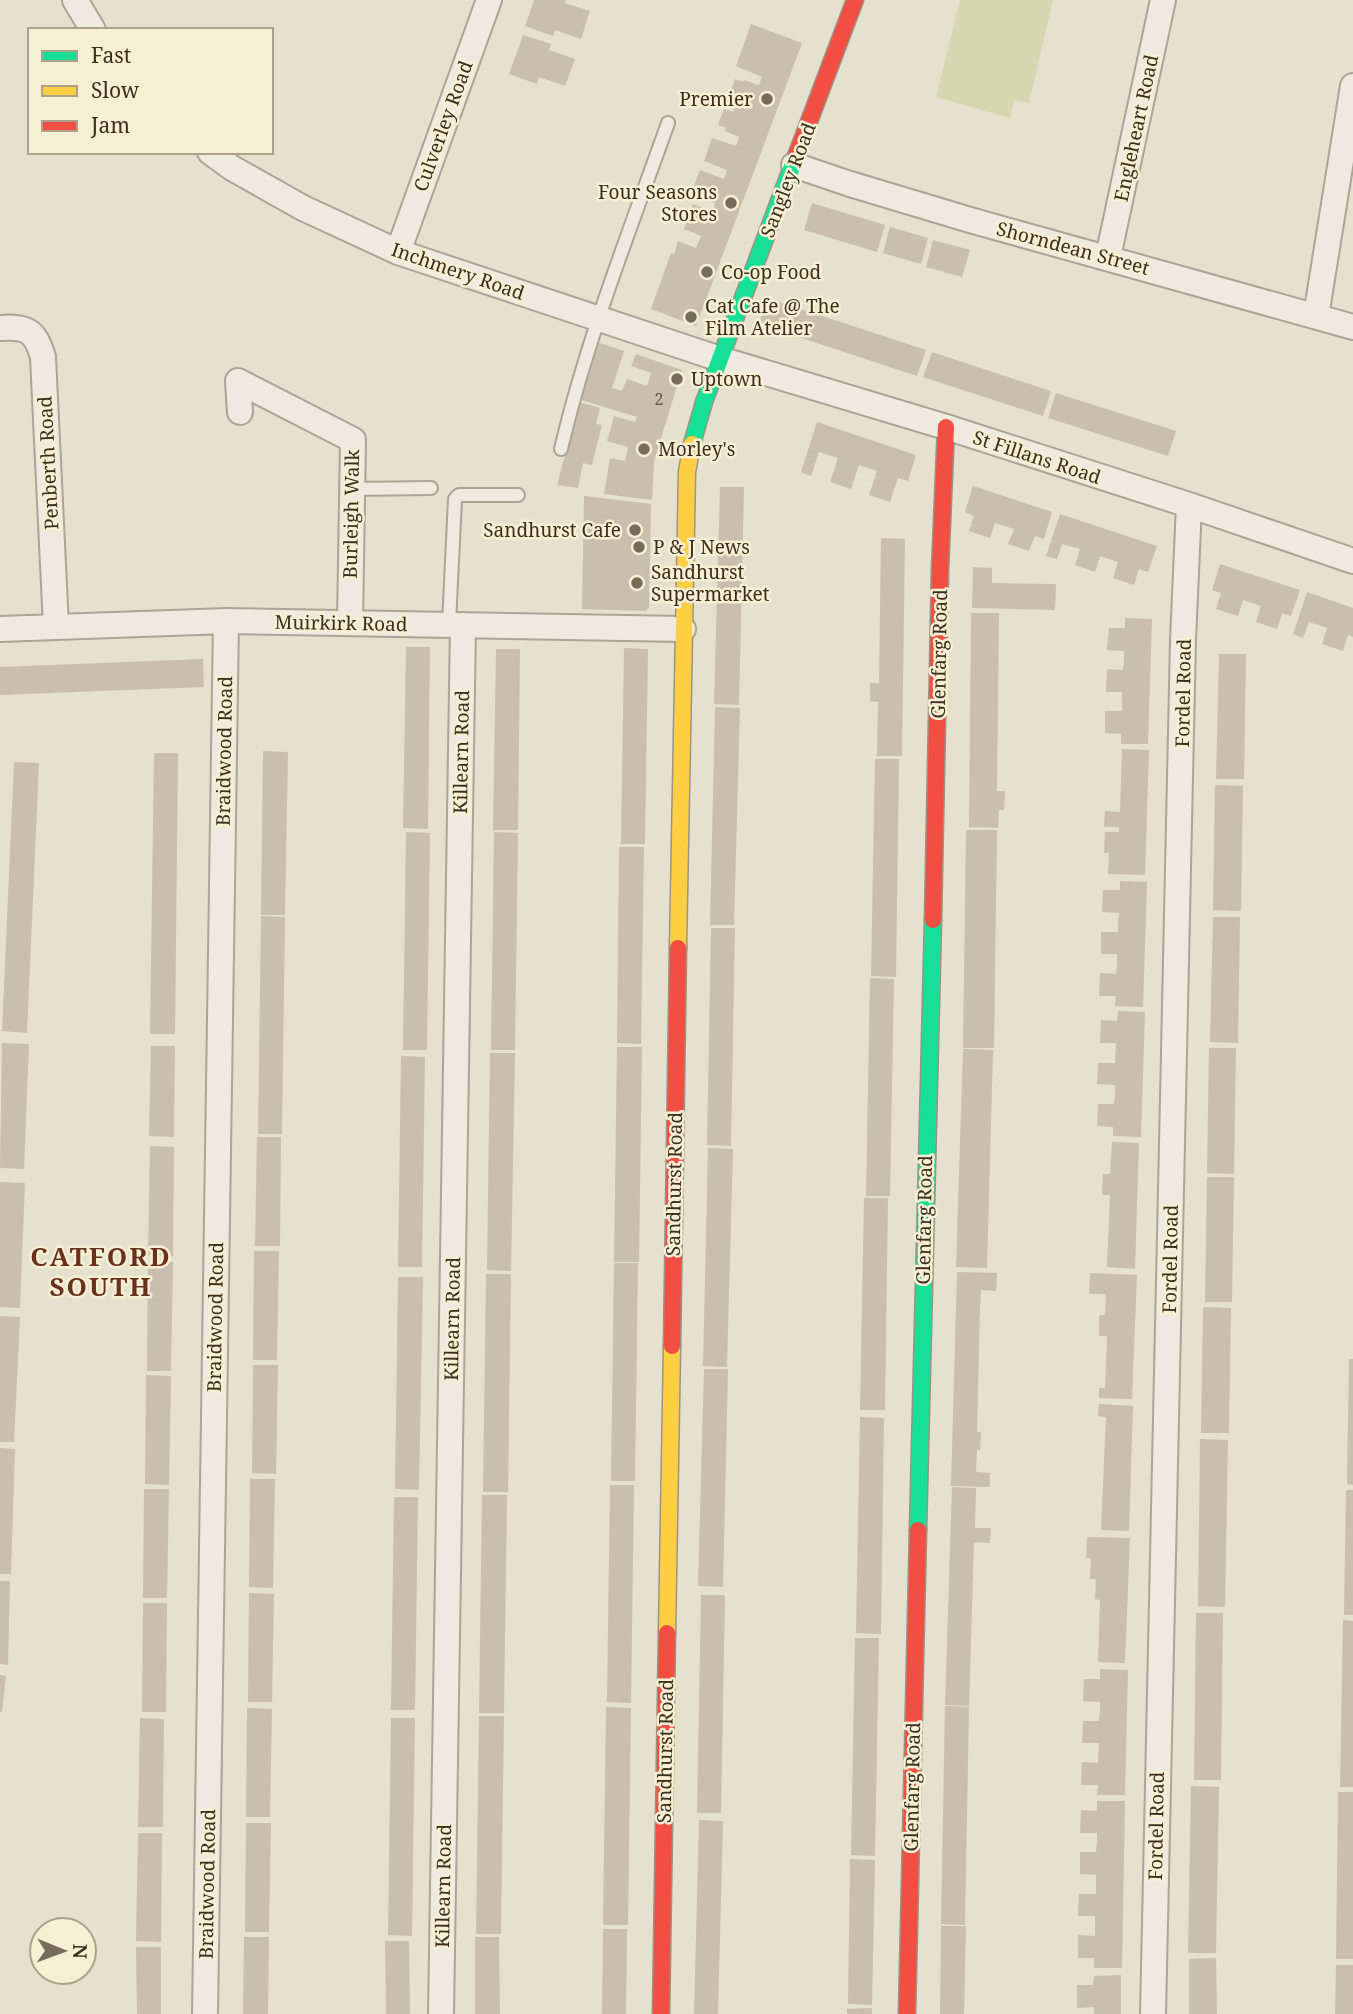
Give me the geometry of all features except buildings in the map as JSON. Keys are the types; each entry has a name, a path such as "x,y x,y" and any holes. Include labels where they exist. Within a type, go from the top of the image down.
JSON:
{"street":[{"path":"75,0 92,28"},
{"name":"Culverley Road","path":"398,252 489,0"},
{"name":"Sangley Road","path":"720,359 855,0"},
{"name":"Engleheart Road","path":"1108,257 1163,0"},
{"path":"1316,316 1353,86"},
{"name":"Inchmery Road","path":"213,154 232,168 303,208 398,252 720,359"},
{"name":"Shorndean Street","path":"793,165 970,220 1353,327"},
{"name":"Penberth Road","path":"0,328 12,327 26,331 37,340 43,358 56,627"},
{"name":"St Fillans Road","path":"720,359 946,427 1353,561"},
{"name":"Sandhurst Road","path":"661,2014 683,629 689,461 704,402 720,359"},
{"name":"Burleigh Walk","path":"240,412 238,381 353,440 350,623"},
{"name":"Glenfarg Road","path":"907,2014 940,570 946,427"},
{"name":"Fordel Road","path":"1153,2014 1183,640 1189,505"},
{"name":"Muirkirk Road","path":"0,629 226,621 683,629"},
{"name":"Braidwood Road","path":"205,2014 226,621"},
{"name":"Killearn Road","path":"441,2014 456,625"}],"lane":[{"path":"561,449 598,319 668,123"},
{"path":"352,489 431,488"},
{"path":"456,625 455,499 458,495 518,495"}],"green space":[{"path":"960,0 1053,0 1029,103 1014,100 1010,118 936,97"}],"traffic: fast":[{"path":"692,444 704,402 796,156"},
{"path":"918,1530 933,920"}],"traffic: slow":[{"path":"678,948 687,472 692,444"},
{"path":"667,1633 672,1346"}],"traffic: jam":[{"path":"796,156 855,0"},
{"path":"933,920 940,570 946,427"},
{"path":"672,1346 678,948"},
{"path":"907,2014 918,1530"},
{"path":"661,2014 667,1633"}],"place":[{"name":"Premier","path":"767,99"},
{"name":"Four Seasons Stores","path":"731,203"},
{"name":"Co-op Food","path":"707,272"},
{"name":"Cat Cafe @ The Film Atelier","path":"691,317"},
{"name":"Uptown","path":"677,379"},
{"name":"Morley's","path":"644,449"},
{"name":"Sandhurst Cafe","path":"635,530"},
{"name":"P & J News","path":"639,547"},
{"name":"Sandhurst Supermarket","path":"637,583"}],"district":[{"name":"CATFORD SOUTH","path":"101,1272"}]}
